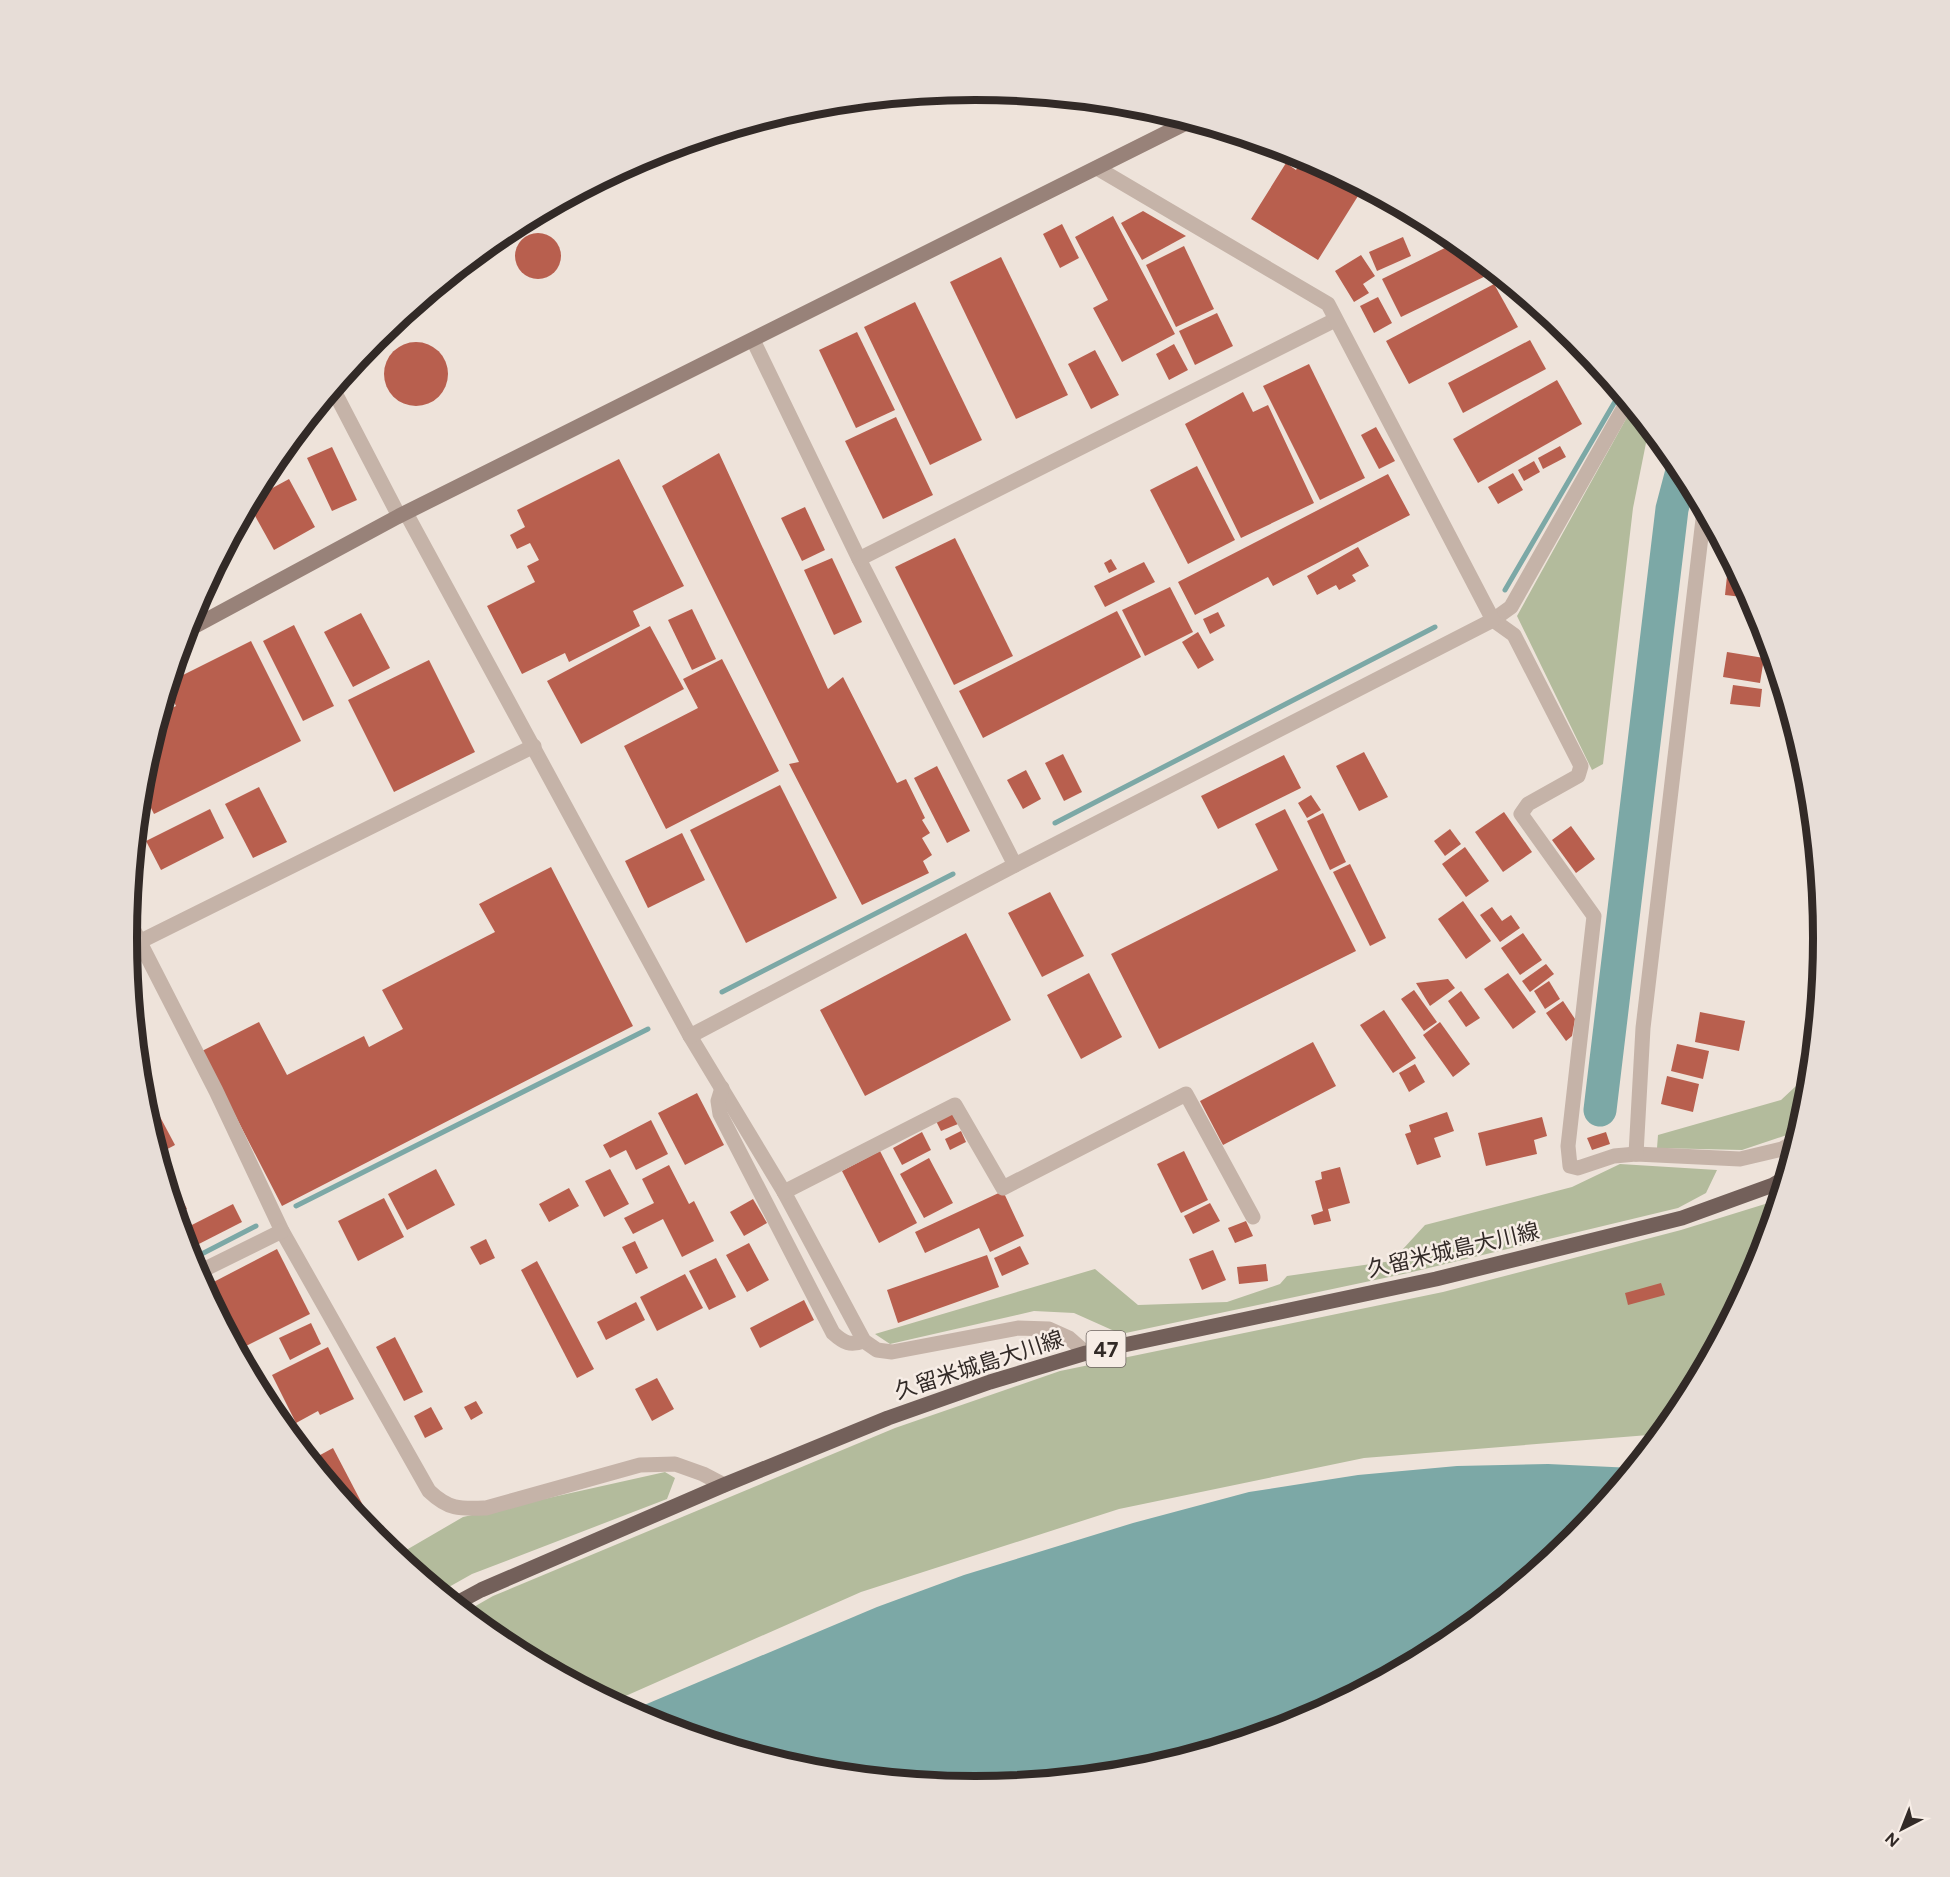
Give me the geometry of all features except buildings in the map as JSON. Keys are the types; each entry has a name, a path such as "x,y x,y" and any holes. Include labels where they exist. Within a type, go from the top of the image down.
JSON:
{"main road":[{"name":"久留米城島大川線","path":"461,1600 724,1485 888,1418 990,1382 1086,1353 1436,1279 1682,1218 1776,1183"}],"street":[{"path":"199,624 403,514 1180,126"},
{"path":"1097,168 1328,304 1494,620 1514,635 1581,766 1578,776 1528,804 1521,814 1594,916 1568,1146 1570,1166 1578,1168 1614,1156 1636,1154 1740,1159 1786,1147"},
{"path":"859,559 1335,320"},
{"path":"753,340 859,559 1014,865"},
{"path":"337,396 534,746 690,1036 784,1192 864,1341 877,1350 892,1352 1017,1328 1049,1329 1069,1338 1086,1353"},
{"path":"690,1036 1014,865 1494,620 1511,607 1623,408"},
{"path":"1636,1154 1643,1028 1703,523"},
{"path":"137,943 534,746"},
{"path":"138,953 216,1090 282,1231 429,1491 442,1503 459,1509 486,1508 640,1465 675,1464 704,1474 724,1485"},
{"path":"722,1088 718,1101 720,1113 833,1333 843,1342 853,1345 864,1341"},
{"path":"784,1192 955,1105 1003,1188 1185,1094 1253,1217"},
{"path":"205,1269 282,1231"}],"green space":[{"path":"1629,414 1647,438 1633,508 1603,764 1592,770 1517,616"},
{"path":"1800,1082 1789,1134 1742,1150 1657,1148 1658,1135 1781,1100"},
{"path":"1620,1164 1717,1170 1706,1193 1678,1208 1408,1273 1121,1334 1074,1313 1034,1311 890,1344 875,1334 1095,1269 1138,1305 1227,1302 1280,1284 1287,1276 1392,1261 1425,1225 1572,1187"},
{"path":"1771,1202 1727,1309 1701,1358 1650,1435 1364,1458 1119,1509 861,1592 621,1698 556,1664 509,1635 472,1608 493,1596 895,1428 1060,1371 1443,1292 1681,1230"},
{"path":"665,1472 675,1478 667,1499 472,1574 446,1588 404,1552 463,1517"}],"water":[{"path":"1548,1464 1624,1468 1568,1531 1528,1569 1441,1635 1346,1690 1296,1713 1192,1748 1084,1769 1030,1775 920,1775 812,1760 758,1748 706,1732 640,1707 877,1607 964,1575 1133,1523 1249,1492 1358,1475 1457,1466"}],"waterway":[{"path":"1505,590 1616,399"},
{"path":"1600,1110 1672,509 1679,484"},
{"path":"1055,823 1435,627"},
{"path":"722,992 953,874"},
{"path":"296,1206 648,1029"},
{"path":"199,1255 256,1226"}]}
